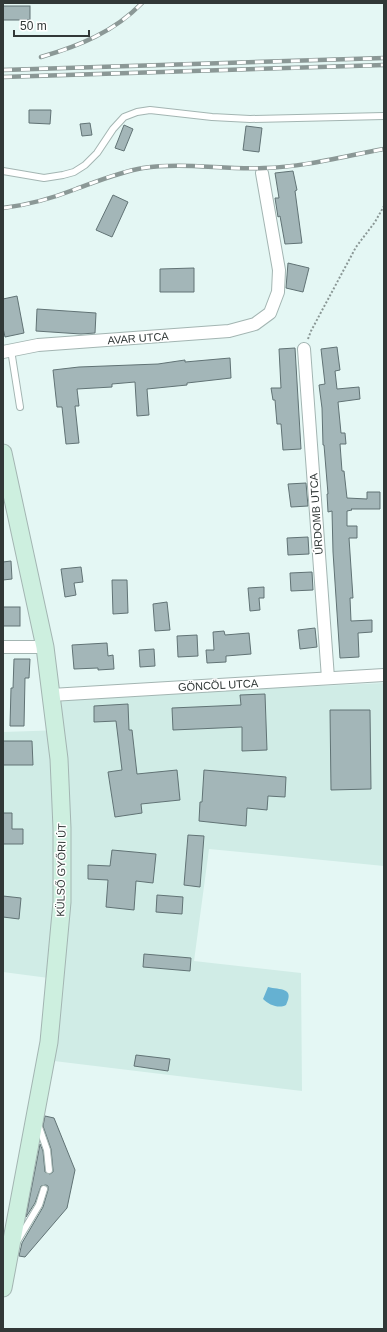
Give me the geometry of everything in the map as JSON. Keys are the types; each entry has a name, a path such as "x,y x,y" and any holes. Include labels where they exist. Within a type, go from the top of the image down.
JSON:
{"main road":[{"name":"KÜLSŐ GYŐRI ÚT","path":"3,453 7,493 45,647 59,759 62,828 62,902 49,1042 3,1288"}],"street":[{"name":"AVAR UTCA","path":"7,351 38,345 229,332 255,324 270,313 278,292 279,270 262,173"},
{"name":"ÚRDOMB UTCA","path":"304,350 328,678"},
{"path":"3,647 45,647"},
{"name":"GÖNCÖL UTCA","path":"51,695 384,675"}],"lane":[{"path":"3,171 44,178 74,172 85,165 97,154 124,117 137,112 150,110 250,119 384,116"},
{"path":"7,351 20,407"},
{"path":"36,1113 40,1131 47,1150 49,1170"},
{"path":"9,1258 38,1205 44,1189"}],"path":[{"path":"304,350 310,331 356,247 375,222 384,206"}],"shaded area":[{"path":"383,683 384,866 209,849 194,961 301,973 302,1091 54,1061 64,980 3,972 3,732 63,730 61,698"}],"water":[{"path":"268,987 285,990 287,992 289,995 286,1005 280,1007 274,1006 263,999"}],"building":[{"path":"3,6 30,6 30,20 3,20"},
{"path":"29,110 51,110 50,124 29,123"},
{"path":"90,123 92,135 82,136 80,124"},
{"path":"124,125 133,129 124,151 115,148"},
{"path":"246,126 262,128 259,152 243,150"},
{"path":"293,171 297,190 295,191 302,243 285,244 275,198 279,198 275,173"},
{"path":"113,195 128,202 112,237 96,230"},
{"path":"288,263 309,268 303,292 286,288"},
{"path":"194,268 194,292 160,292 160,269"},
{"path":"17,296 24,333 5,337 3,328 3,299"},
{"path":"37,309 96,313 95,333 81,334 36,331"},
{"path":"337,347 340,370 335,371 337,389 359,387 360,399 338,402 341,433 345,433 346,444 340,444 342,471 344,471 347,498 367,499 367,492 380,492 380,509 351,509 352,510 347,511 347,526 357,526 357,538 349,538 353,598 350,598 351,621 372,620 372,632 358,633 359,657 340,658 333,552 332,511 328,512 322,408 319,385 325,384 321,349"},
{"path":"295,348 301,449 283,450 281,424 277,424 275,400 273,400 271,388 281,388 279,349"},
{"path":"230,358 231,378 187,383 187,385 147,389 149,415 137,416 135,382 112,384 112,387 77,389 79,406 75,406 79,443 66,444 62,407 57,407 53,370 79,367 158,364 185,360 185,362"},
{"path":"306,483 308,506 291,507 288,484"},
{"path":"308,537 309,554 288,555 287,538"},
{"path":"11,561 12,579 3,580 3,562"},
{"path":"81,567 83,582 74,583 76,595 65,597 61,569"},
{"path":"312,572 313,590 291,591 290,573"},
{"path":"112,580 127,580 128,613 113,614"},
{"path":"264,587 264,598 259,598 260,610 250,611 248,588"},
{"path":"167,602 170,630 155,631 153,604"},
{"path":"3,607 20,607 20,626 3,626"},
{"path":"315,628 317,647 300,649 298,630"},
{"path":"224,631 225,635 249,633 251,654 226,656 226,662 207,663 206,650 214,650 213,632"},
{"path":"197,635 198,656 178,657 177,636"},
{"path":"107,643 108,656 113,655 114,669 74,669 72,645"},
{"path":"154,649 155,666 140,667 139,650"},
{"path":"14,659 30,659 29,678 25,678 24,726 10,726 11,688 13,688"},
{"path":"265,694 267,750 242,751 242,727 173,730 172,708 241,705 240,695"},
{"path":"128,704 129,730 132,730 137,774 177,770 180,800 141,804 142,813 115,817 108,772 122,770 116,721 94,722 94,706"},
{"path":"330,710 370,710 371,789 331,790"},
{"path":"3,741 32,741 33,765 3,765"},
{"path":"204,770 286,777 285,797 268,796 267,810 247,808 246,826 199,821"},
{"path":"3,813 12,813 12,829 23,829 23,844 3,844"},
{"path":"188,835 204,836 200,887 184,885"},
{"path":"112,850 156,854 153,883 136,881 134,910 106,907 108,880 88,879 88,865 110,866"},
{"path":"157,895 183,897 182,914 156,912"},
{"path":"3,896 21,898 19,919 3,917"},
{"path":"144,954 191,958 190,971 143,967"},
{"path":"136,1055 170,1059 168,1071 134,1066"},
{"path":"45,1116 54,1118 75,1170 67,1208 25,1257 19,1256 22,1243 43,1207 48,1190 48,1186 41,1186 35,1203 26,1217 40,1144 43,1151 45,1172 50,1174 53,1172 51,1149 43,1126"}],"railway":[{"path":"41,57 69,48 95,37 120,22 142,3"},
{"path":"3,70 384,58"},
{"path":"3,77 384,65"},
{"path":"3,208 49,198 117,174 143,168 158,166 249,168 295,166 384,149"}]}
